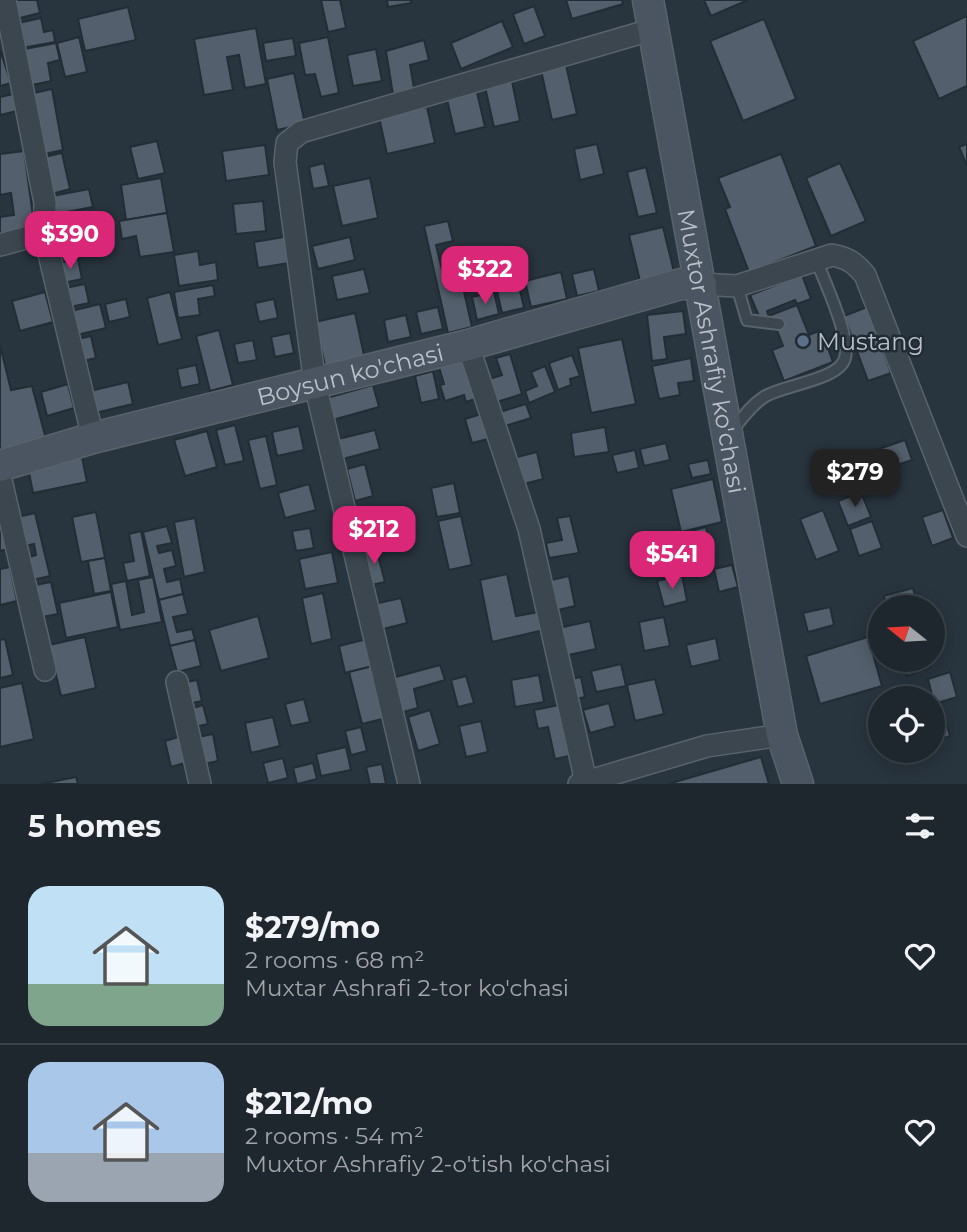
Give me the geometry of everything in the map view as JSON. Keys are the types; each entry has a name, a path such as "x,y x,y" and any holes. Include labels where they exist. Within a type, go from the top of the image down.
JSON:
{"main road":[{"name":"Muxtor Ashrafiy ko'chasi","path":"648,0 782,735 799,784"},
{"name":"Boysun ko'chasi","path":"0,466 93,438 468,345 681,284 701,284"}],"street":[{"path":"5,0 45,203 44,233 93,438"},
{"path":"409,784 315,384 285,162 287,143 301,132 653,29"},
{"path":"0,245 44,233"},
{"path":"701,284 737,286 832,255 846,257 855,263 865,275 967,536"},
{"path":"468,345 529,529 583,783 707,746 782,735"},
{"path":"0,476 45,670"},
{"path":"177,682 200,784"}],"lane":[{"path":"729,434 754,404 767,394 816,379 840,367 845,358 844,335 816,259"},
{"path":"737,286 747,320 779,324"}],"building":[{"path":"15,0 37,0 40,13 16,19"},
{"path":"321,0 340,0 346,28 328,32"},
{"path":"387,0 411,0 411,3 388,7"},
{"path":"566,0 622,0 623,4 572,19"},
{"path":"704,0 748,0 711,16"},
{"path":"534,6 545,36 524,44 513,14"},
{"path":"128,7 136,40 85,51 78,19"},
{"path":"967,16 967,86 939,99 913,41"},
{"path":"41,18 44,32 53,30 55,42 22,48 18,23"},
{"path":"764,19 796,99 743,121 710,41"},
{"path":"502,21 513,47 461,69 451,43"},
{"path":"256,28 266,84 245,88 239,55 227,57 233,90 204,95 194,39"},
{"path":"79,37 87,72 65,77 57,43"},
{"path":"328,37 339,93 321,97 315,74 305,75 299,43"},
{"path":"293,38 296,56 266,61 263,43"},
{"path":"424,40 429,60 410,65 414,88 393,95 386,51"},
{"path":"56,43 60,60 48,63 51,81 32,85 25,49"},
{"path":"376,49 382,81 353,86 347,55"},
{"path":"0,50 11,83 0,86"},
{"path":"566,65 577,114 552,120 541,70"},
{"path":"294,73 305,124 277,130 267,79"},
{"path":"512,81 520,121 494,127 485,87"},
{"path":"476,88 485,127 455,134 446,95"},
{"path":"52,89 63,150 40,155 29,94"},
{"path":"13,94 17,111 0,115 0,97"},
{"path":"427,107 435,143 387,154 379,117"},
{"path":"157,141 165,173 138,179 130,147"},
{"path":"597,144 604,174 580,180 574,149"},
{"path":"967,144 967,166 959,147"},
{"path":"265,145 269,175 226,181 222,151"},
{"path":"24,151 35,230 0,235 0,217 14,215 11,193 0,195 0,154"},
{"path":"62,153 70,189 48,195 39,158"},
{"path":"781,154 816,246 749,272 725,209 730,207 718,178"},
{"path":"324,163 329,186 313,189 309,167"},
{"path":"840,163 866,221 831,236 806,178"},
{"path":"646,167 657,213 638,217 627,172"},
{"path":"161,178 167,213 126,220 121,185"},
{"path":"370,178 378,218 342,226 333,186"},
{"path":"89,189 93,207 51,215 47,197"},
{"path":"263,201 266,231 236,234 233,204"},
{"path":"167,213 174,252 140,257 136,236 122,239 119,221"},
{"path":"74,214 82,250 56,256 47,219"},
{"path":"448,221 453,241 436,245 444,278 460,274 472,327 448,333 424,226"},
{"path":"663,227 674,272 640,281 629,235"},
{"path":"290,236 295,262 258,268 254,242"},
{"path":"350,237 355,260 318,269 312,246"},
{"path":"198,251 200,265 216,262 218,280 179,286 174,255"},
{"path":"78,259 82,279 63,283 59,263"},
{"path":"364,269 370,293 337,300 332,276"},
{"path":"594,269 599,291 577,296 572,274"},
{"path":"561,272 567,299 531,307 525,281"},
{"path":"802,275 811,299 797,304 795,300 767,311 769,317 761,321 750,295"},
{"path":"85,284 89,303 70,307 65,288"},
{"path":"213,285 215,296 198,299 200,315 178,318 174,292"},
{"path":"519,286 524,308 502,313 497,291"},
{"path":"45,292 53,322 20,331 12,301"},
{"path":"170,292 182,339 158,345 147,298"},
{"path":"494,292 499,314 477,320 472,297"},
{"path":"126,299 130,317 109,322 105,304"},
{"path":"274,299 278,318 259,322 255,303"},
{"path":"100,304 106,328 77,335 71,311"},
{"name":"Mustang","path":"797,305 809,335 821,330 833,362 784,381 772,350 783,346 771,315"},
{"path":"438,307 443,329 421,334 416,312"},
{"path":"867,307 891,373 868,381 844,316"},
{"path":"683,311 686,334 664,337 667,359 652,361 647,315"},
{"path":"355,313 365,360 326,369 315,322"},
{"path":"406,315 411,337 388,342 384,320"},
{"path":"219,330 233,385 210,391 196,336"},
{"path":"290,333 294,353 275,357 271,337"},
{"path":"91,336 96,358 83,361 78,339"},
{"path":"622,339 636,404 591,413 578,348"},
{"path":"253,340 257,360 238,363 234,344"},
{"path":"0,345 11,390 32,386 46,439 0,452"},
{"path":"510,354 522,394 497,402 489,379 502,375 496,358"},
{"path":"572,355 580,376 570,379 571,385 558,390 549,363"},
{"path":"691,358 694,381 678,383 680,395 659,399 652,366"},
{"path":"467,359 478,398 466,402 464,395 445,401 440,385 444,384 439,367"},
{"path":"196,365 200,384 181,388 177,369"},
{"path":"545,366 555,392 529,403 525,391 537,386 531,372"},
{"path":"433,371 439,399 421,403 415,376"},
{"path":"128,382 133,404 95,413 90,391"},
{"path":"68,384 74,408 47,416 41,392"},
{"path":"373,385 379,407 329,421 323,399"},
{"path":"526,404 531,418 505,426 500,412"},
{"path":"481,414 488,439 472,443 465,419"},
{"path":"235,425 244,461 225,465 216,430"},
{"path":"299,426 304,450 277,456 272,432"},
{"path":"605,427 609,452 574,457 571,433"},
{"path":"375,430 380,449 339,460 334,440"},
{"path":"207,431 217,467 185,476 174,440"},
{"path":"266,436 277,485 260,489 248,440"},
{"path":"905,440 912,460 871,474 864,454"},
{"path":"666,443 670,460 644,466 640,449"},
{"path":"635,450 639,468 617,473 612,455"},
{"path":"537,452 543,479 520,485 513,458"},
{"path":"82,457 87,482 33,493 28,468"},
{"path":"708,460 711,474 692,478 688,464"},
{"path":"365,464 373,496 355,501 347,469"},
{"path":"713,479 722,522 681,532 671,489"},
{"path":"454,483 460,513 437,517 431,488"},
{"path":"309,484 316,510 285,518 278,493"},
{"path":"861,492 871,517 848,526 838,501"},
{"path":"823,510 839,551 816,560 800,519"},
{"path":"943,510 953,538 932,546 922,517"},
{"path":"96,512 105,558 81,562 72,517"},
{"path":"372,512 378,540 359,545 352,517"},
{"path":"35,513 50,576 28,581 23,559 36,555 34,544 20,547 13,518"},
{"path":"461,516 472,565 449,570 438,521"},
{"path":"570,516 579,553 549,558 546,543 562,540 557,518"},
{"path":"195,518 205,572 184,577 174,522"},
{"path":"0,521 12,548 0,551"},
{"path":"872,521 882,548 859,556 850,529"},
{"path":"167,526 172,543 157,546 159,553 172,550 176,566 164,569 167,582 180,579 183,594 159,600 143,532"},
{"path":"706,527 714,561 696,565 688,532"},
{"path":"310,528 314,548 296,551 292,531"},
{"path":"141,531 150,576 127,581 123,563 134,561 129,534"},
{"path":"376,548 385,582 371,585 362,551"},
{"path":"332,552 338,583 305,589 299,559"},
{"path":"105,558 111,591 94,594 88,561"},
{"path":"732,565 738,587 719,592 714,569"},
{"path":"10,567 17,601 0,605 0,569"},
{"path":"507,574 516,616 539,612 544,630 492,642 480,580"},
{"path":"682,575 687,601 664,607 657,581"},
{"path":"569,576 575,606 558,610 551,580"},
{"path":"153,577 162,622 120,630 111,584 126,581 132,615 144,612 138,580"},
{"path":"51,582 58,614 37,618 30,586"},
{"path":"913,588 915,595 888,595"},
{"path":"111,592 118,627 66,638 59,603"},
{"path":"323,593 332,639 311,644 302,598"},
{"path":"183,594 188,614 173,617 177,632 192,629 195,640 170,646 159,600"},
{"path":"401,598 407,623 379,630 374,604"},
{"path":"830,607 834,625 808,632 803,613"},
{"path":"258,616 269,658 221,671 209,630"},
{"path":"664,617 670,646 644,651 639,622"},
{"path":"590,621 596,649 564,656 559,628"},
{"path":"85,637 96,688 61,696 49,645"},
{"path":"868,637 868,672 878,672 882,686 868,686 868,690 820,704 806,656"},
{"path":"716,638 720,660 691,667 686,645"},
{"path":"5,639 13,675 0,678 0,640"},
{"path":"367,639 373,666 345,673 339,646"},
{"path":"195,640 201,666 177,672 170,646"},
{"path":"621,664 626,686 596,692 591,671"},
{"path":"440,665 445,680 414,689 418,708 400,713 392,678"},
{"path":"373,666 386,718 362,724 349,672"},
{"path":"950,672 957,697 945,701 945,686 930,686 928,679"},
{"path":"539,675 544,702 515,707 511,680"},
{"path":"466,676 474,703 458,707 451,680"},
{"path":"581,677 585,697 572,700 567,680"},
{"path":"655,679 664,714 635,721 627,685"},
{"path":"197,680 202,701 187,704 182,683"},
{"path":"22,683 34,739 0,747 0,688"},
{"path":"304,699 310,722 291,726 285,704"},
{"path":"609,703 615,726 590,733 583,710"},
{"path":"203,705 208,724 194,727 189,709"},
{"path":"559,705 569,756 555,759 548,727 538,729 534,710"},
{"path":"430,710 440,744 418,751 408,717"},
{"path":"273,717 280,746 251,753 245,723"},
{"path":"945,719 950,736 945,737"},
{"path":"481,721 488,752 466,757 459,726"},
{"path":"361,727 367,751 351,755 345,731"},
{"path":"213,734 218,761 204,764 198,737"},
{"path":"182,736 188,762 171,767 165,741"},
{"path":"346,747 351,770 321,776 316,754"},
{"path":"761,757 769,784 668,784"},
{"path":"283,758 288,778 268,783 263,763"},
{"path":"313,763 317,779 297,784 293,768"},
{"path":"382,764 386,784 370,784 366,767"},
{"path":"76,777 78,784 41,784"}],"place":[{"name":"Mustang","path":"803,341"}]}
